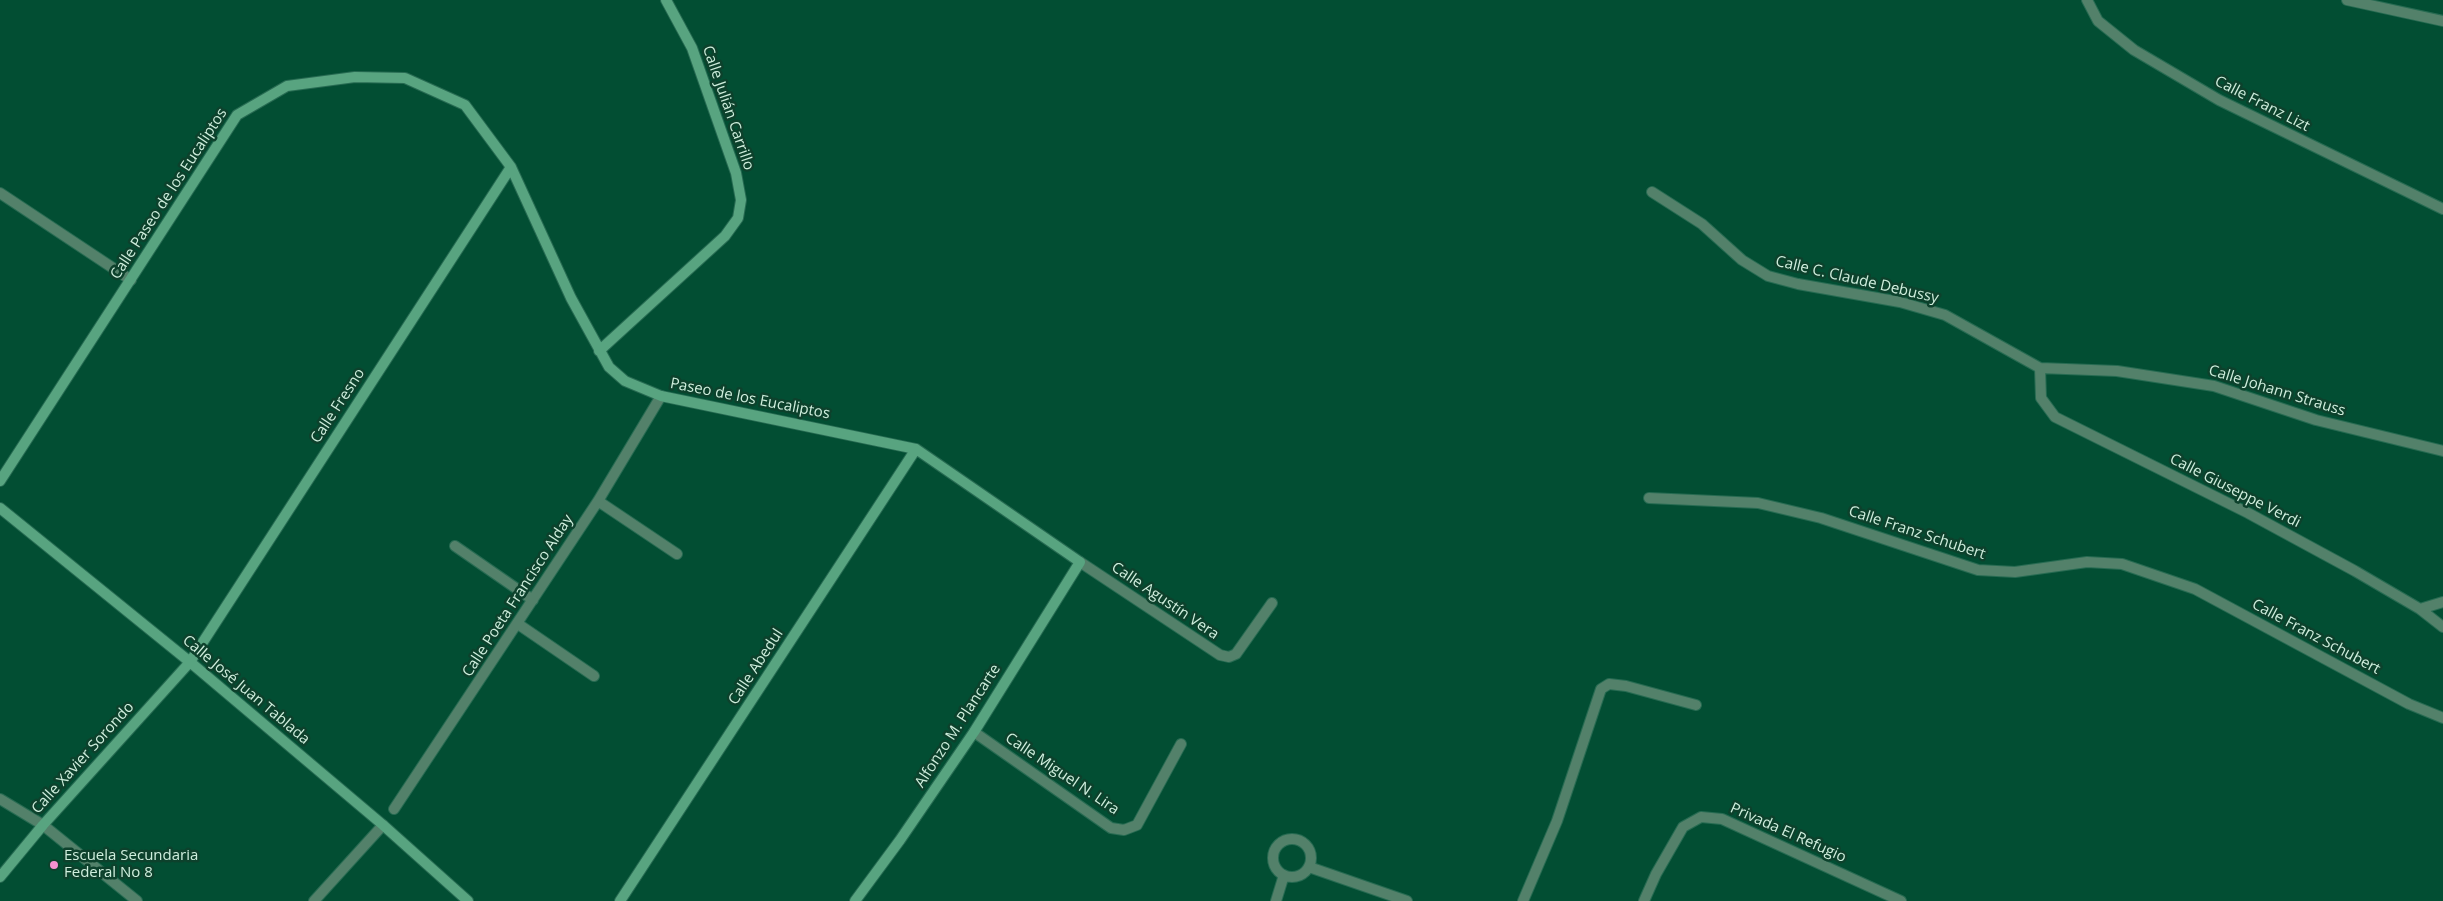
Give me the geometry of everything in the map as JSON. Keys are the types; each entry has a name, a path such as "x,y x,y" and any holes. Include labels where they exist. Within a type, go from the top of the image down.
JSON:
{"street":[{"name":"Calle Julián Carrillo","path":"599,351 725,236 738,218 741,200 736,173 692,48 666,0"},
{"name":"Calle Franz Lizt","path":"2087,0 2098,21 2134,50 2219,100 2443,210"},
{"path":"2347,0 2443,21"},
{"name":"Calle Paseo de los Eucaliptos","path":"0,481 237,115 287,86 355,77 405,78 464,105 512,167"},
{"name":"Paseo de los Eucaliptos","path":"512,167 571,298 608,367 625,381 661,396 916,449 1080,562"},
{"name":"Calle Fresno","path":"190,662 512,167"},
{"path":"0,192 131,280"},
{"name":"Calle C. Claude Debussy","path":"1652,192 1702,224 1742,260 1768,276 1798,284 1900,302 1945,315 2040,368"},
{"name":"Calle Johann Strauss","path":"2040,368 2117,371 2214,386 2316,420 2443,451"},
{"name":"Calle Giuseppe Verdi","path":"2040,368 2041,398 2055,417 2248,513 2420,609 2443,627"},
{"name":"Calle Poeta Francisco Alday","path":"394,809 598,501 661,396"},
{"name":"Calle Abedul","path":"620,901 916,449"},
{"name":"Calle Franz Schubert","path":"1649,498 1758,503 1821,518 1978,570 2015,572 2087,562 2122,564 2195,589 2408,704 2443,718"},
{"path":"598,501 677,554"},
{"name":"Calle José Juan Tablada","path":"0,508 190,662 383,825 468,901"},
{"path":"455,546 533,600"},
{"name":"Calle Agustín Vera","path":"1080,562 1220,655 1229,657 1236,654 1272,603"},
{"name":"Alfonzo M. Plancarte","path":"855,901 900,840 974,732 1080,562"},
{"path":"2420,609 2443,602"},
{"path":"518,624 594,676"},
{"name":"Calle Xavier Sorondo","path":"0,877 43,825 190,662"},
{"path":"1523,901 1557,821 1601,689 1609,684 1626,686 1696,705"},
{"name":"Calle Miguel N. Lira","path":"974,732 1111,828 1124,830 1137,825 1181,744"},
{"path":"0,799 43,825 137,901"},
{"name":"Privada El Refugio","path":"1644,901 1656,874 1683,827 1701,818 1722,818 1901,901"},
{"path":"314,901 383,825"},
{"path":"1288,840 1300,841 1309,849 1311,860 1309,867 1300,875 1284,874 1277,869 1274,857 1278,846 1288,840"},
{"path":"1309,867 1407,901"},
{"path":"1276,901 1284,874"}],"place":[{"name":"Escuela Secundaria Federal No 8","path":"54,865"}]}
